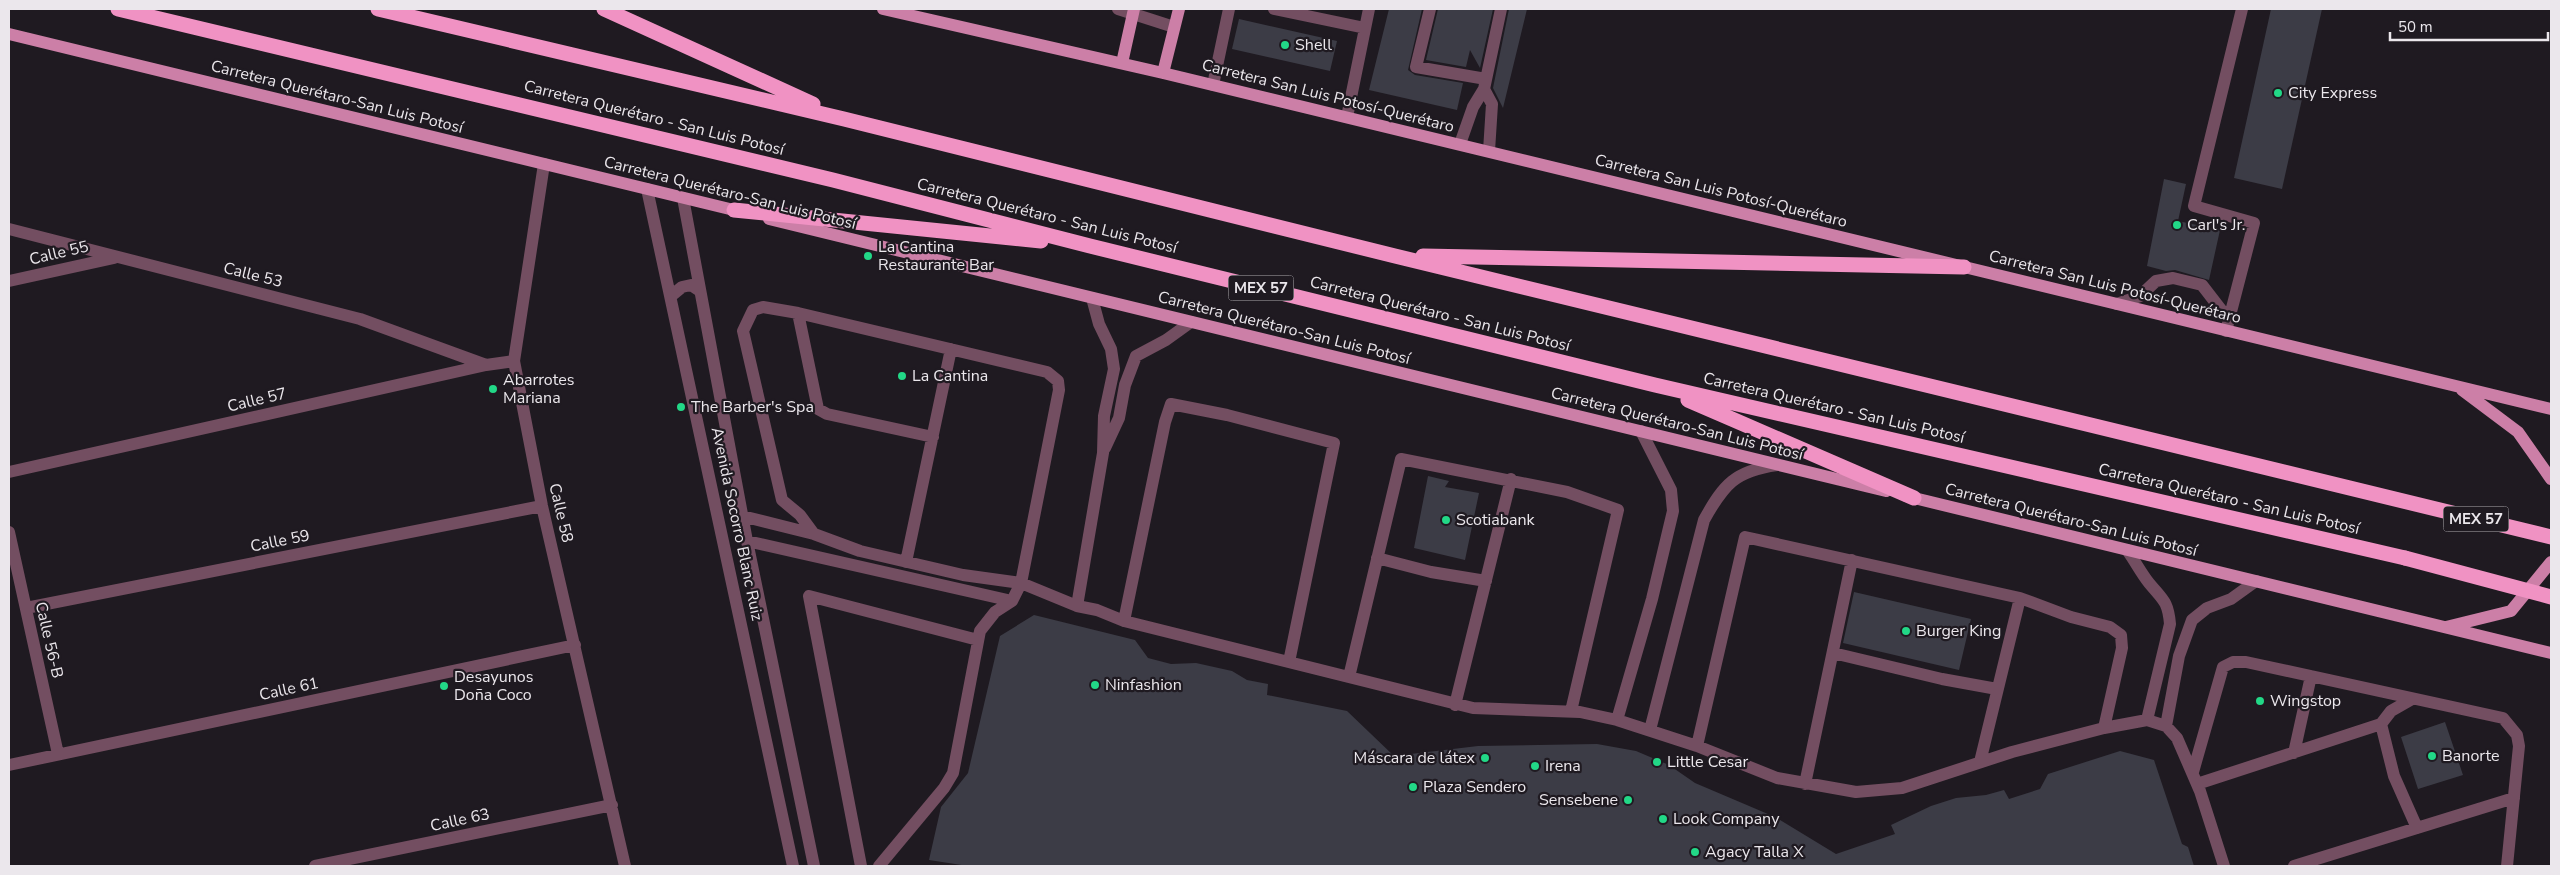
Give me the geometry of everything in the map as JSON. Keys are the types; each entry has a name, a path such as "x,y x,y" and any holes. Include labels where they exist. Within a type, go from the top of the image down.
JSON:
{"highway":[{"name":"Carretera Querétaro - San Luis Potosí","path":"118,9 833,180 1090,246 1655,385 2405,558 2551,597"},
{"name":"MEX 57","path":"378,9 844,118 1395,256 2551,537"},
{"path":"604,9 844,118"},
{"path":"734,210 1090,246"},
{"path":"1395,256 1964,267"},
{"path":"1655,385 1914,498"}],"main road":[{"name":"Carretera San Luis Potosí-Querétaro","path":"883,9 1122,63 2117,304 2228,326 2551,409"},
{"path":"1163,73 1179,9"},
{"path":"1122,63 1133,11"},
{"name":"Carretera Querétaro-San Luis Potosí","path":"9,34 2551,653"},
{"path":"2458,386 2518,432 2551,479"},
{"path":"2443,628 2511,611 2551,562"}],"street":[{"path":"1118,9 1133,11 1174,27"},
{"path":"1214,85 1229,9"},
{"path":"1274,9 1365,28"},
{"path":"1347,118 1369,9"},
{"path":"1430,9 1416,67 1485,84"},
{"path":"1460,144 1473,106 1485,84 1501,9"},
{"path":"2228,326 2254,223 2194,206 2242,9"},
{"path":"1485,84 1492,104 1488,152"},
{"name":"Calle 58","path":"544,164 514,361 542,506 625,866"},
{"name":"Avenida Socorro Blanc Ruiz","path":"647,189 672,296 793,866"},
{"name":"Avenida Socorro Blanc Ruiz","path":"683,198 742,516 814,866"},
{"name":"Calle 53","path":"9,228 360,319 486,365"},
{"name":"Calle 55","path":"9,281 116,257"},
{"path":"2117,304 2140,296 2156,281 2173,278 2202,285 2228,326"},
{"path":"672,296 682,287 692,285 700,291"},
{"path":"1077,606 1103,453 1104,416 1114,369 1111,349 1099,324 1092,298"},
{"path":"814,534 800,515 782,500 743,331 754,310 763,307 798,313 1047,372 1058,382 1060,390 1021,583 1012,601 995,612 980,631 953,773 944,788 879,866"},
{"path":"798,313 818,409 827,414 933,437"},
{"path":"1103,453 1119,418 1125,385 1136,356 1166,340 1191,322"},
{"path":"906,562 950,349"},
{"name":"Calle 57","path":"9,472 486,365 514,361"},
{"path":"1124,621 1165,422 1171,404 1227,415 1334,443 1289,662"},
{"path":"1617,720 1652,599 1673,511 1671,490 1641,431"},
{"path":"1349,677 1401,459 1511,479 1567,492 1618,510 1571,711"},
{"path":"1650,730 1704,520 1717,496 1734,479 1753,468 1779,465"},
{"path":"1455,705 1511,479"},
{"name":"Calle 59","path":"26,608 542,506"},
{"path":"742,516 814,534 860,551 963,575 1021,583 1077,606 1097,610 1124,621 1455,705 1473,708 1571,711 1617,720 1696,746 1777,778 1856,792 1885,790 1922,783 1980,762 2104,728 2147,720 2166,726 2178,738 2195,778 2224,866"},
{"name":"Calle 56-B","path":"9,532 58,754"},
{"path":"1696,746 1745,537 2020,598 2071,617 2110,627 2120,635 2122,648 2104,728"},
{"path":"747,541 1012,601"},
{"path":"2128,550 2149,583 2162,596 2169,614 2170,624 2147,720"},
{"path":"1378,558 1431,572 1486,581"},
{"path":"1806,784 1852,560"},
{"path":"2166,726 2179,656 2192,620 2208,608 2231,599 2256,581"},
{"path":"861,866 809,596 978,640"},
{"path":"1980,762 2020,598"},
{"name":"Calle 61","path":"9,765 575,645"},
{"path":"1832,653 1942,679 1997,689"},
{"path":"2195,778 2223,666 2233,662 2246,662 2503,718 2517,735 2519,746 2507,866"},
{"path":"2294,753 2310,676"},
{"path":"2195,778 2294,753 2381,724 2392,711 2412,699"},
{"path":"2381,724 2394,776 2417,828"},
{"path":"2294,866 2514,798"},
{"name":"Calle 63","path":"315,866 612,805"}],"building":[{"path":"1389,9 1422,9 1408,70 1415,75 1463,83 1457,110 1369,90"},
{"path":"1438,9 1493,9 1480,68 1470,50 1466,67 1426,60"},
{"path":"1509,9 1527,9 1503,108 1493,88"},
{"name":"City Express","path":"2271,9 2322,9 2282,189 2234,178"},
{"name":"Shell","path":"1239,19 1337,41 1330,71 1232,49"},
{"name":"Carl's Jr.","path":"2164,179 2186,184 2178,221 2220,230 2209,280 2175,270 2166,271 2147,266"},
{"name":"Scotiabank","path":"1428,476 1449,481 1445,487 1479,493 1465,560 1414,548"},
{"name":"Burger King","path":"1854,592 1971,619 1959,670 1843,643"},
{"path":"1034,615 1135,640 1148,658 1171,664 1196,663 1232,671 1247,680 1268,684 1267,695 1347,711 1394,756 1478,746 1597,744 1636,751 1669,765 1695,783 1775,817 1836,854 1895,834 1891,825 1931,806 1956,798 1986,795 2004,790 2009,799 2040,789 2048,774 2120,751 2154,760 2182,844 2188,847 2194,866 968,866 929,860 941,807 968,773 1000,636"},
{"name":"Banorte","path":"2445,722 2463,775 2418,789 2401,737"}],"place":[{"name":"Shell","path":"1285,45"},
{"name":"City Express","path":"2278,93"},
{"name":"Carl's Jr.","path":"2177,225"},
{"name":"La Cantina Restaurante Bar","path":"868,256"},
{"name":"La Cantina","path":"902,376"},
{"name":"Abarrotes Mariana","path":"493,389"},
{"name":"The Barber's Spa","path":"681,407"},
{"name":"Scotiabank","path":"1446,520"},
{"name":"Burger King","path":"1906,631"},
{"name":"Ninfashion","path":"1095,685"},
{"name":"Desayunos Doña Coco","path":"444,686"},
{"name":"Wingstop","path":"2260,701"},
{"name":"Banorte","path":"2432,756"},
{"name":"Máscara de látex","path":"1485,758"},
{"name":"Little Cesar","path":"1657,762"},
{"name":"Irena","path":"1535,766"},
{"name":"Plaza Sendero","path":"1413,787"},
{"name":"Sensebene","path":"1628,800"},
{"name":"Look Company","path":"1663,819"},
{"name":"Agacy Talla X","path":"1695,852"}]}
